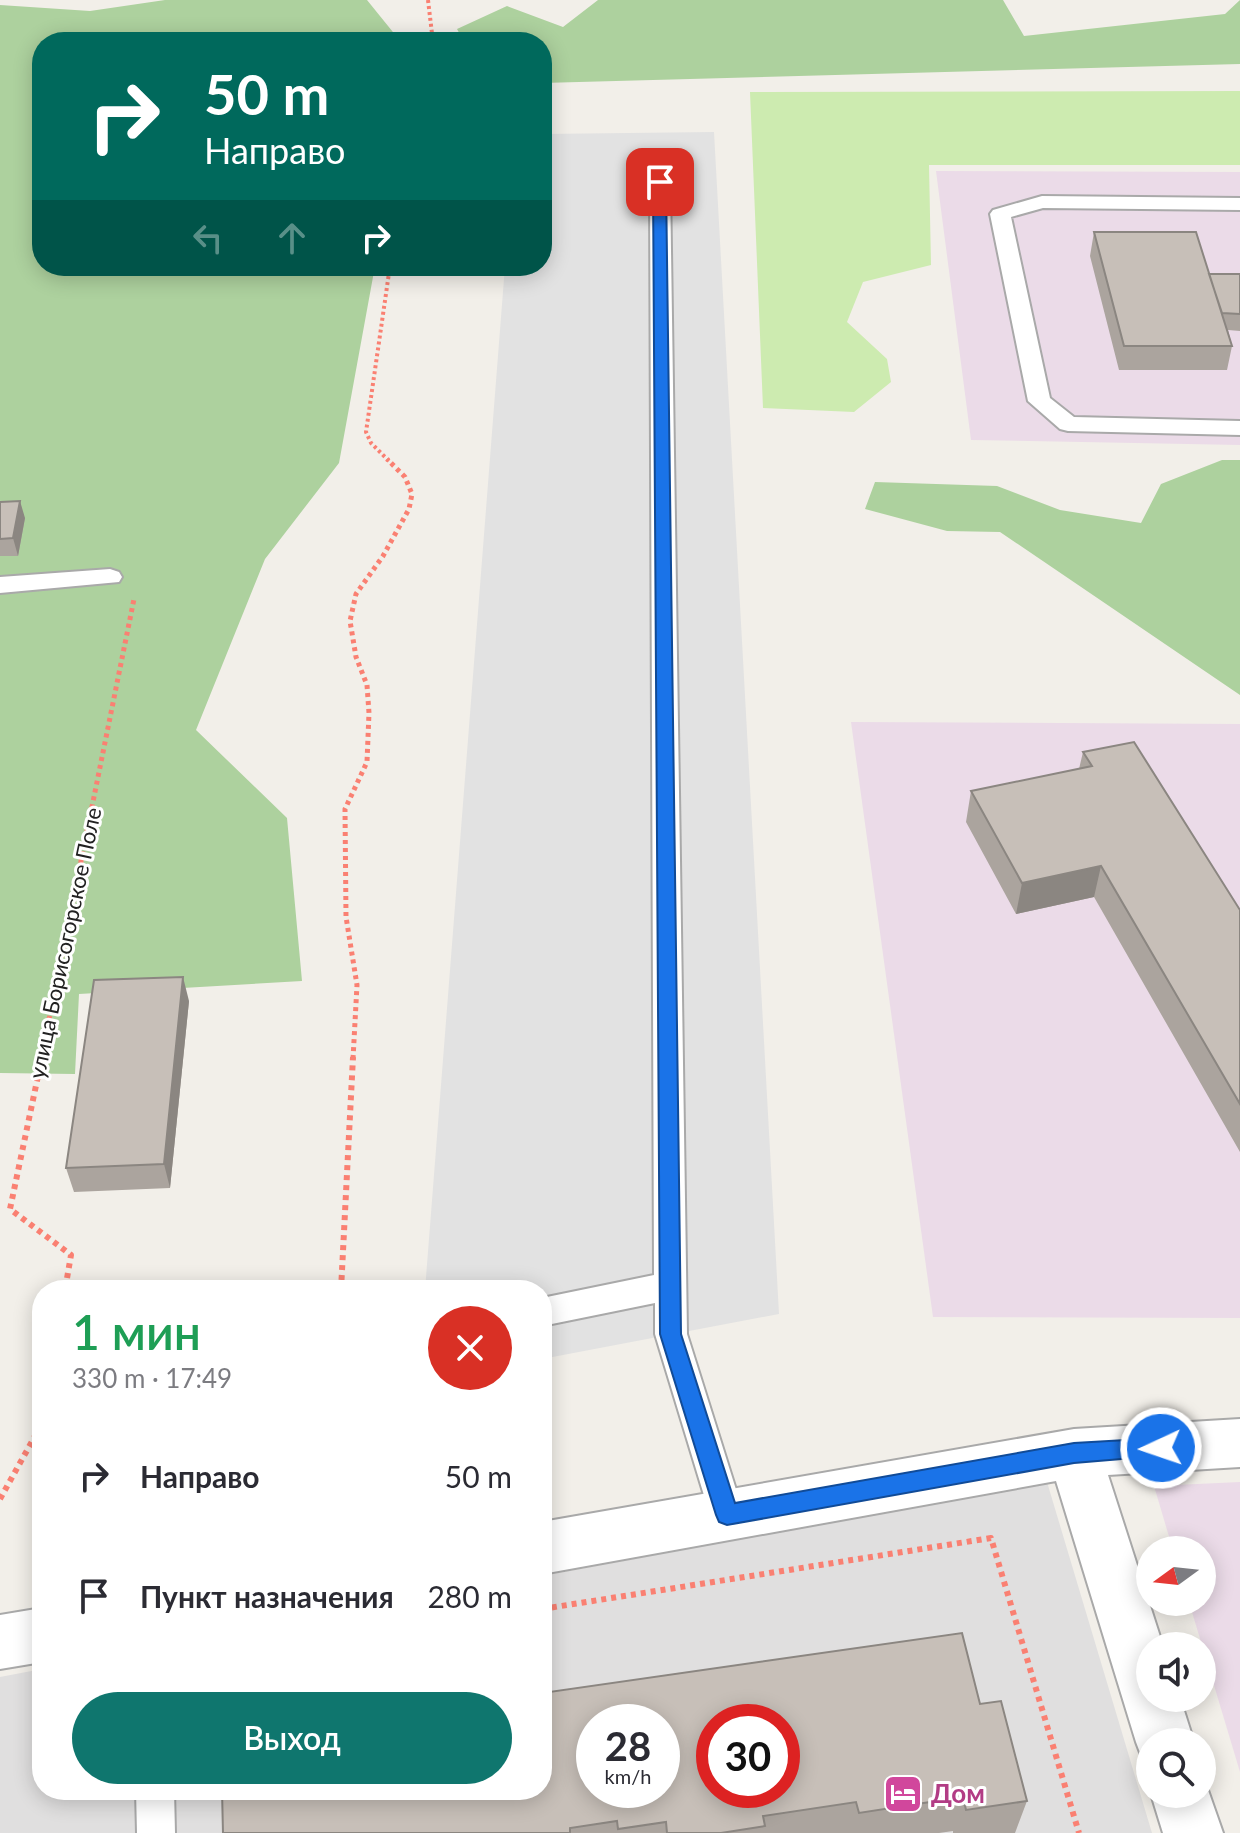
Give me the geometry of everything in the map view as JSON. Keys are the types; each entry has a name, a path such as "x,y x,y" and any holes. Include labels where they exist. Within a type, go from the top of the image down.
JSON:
{"street":[{"path":"552,1546 1074,1453 1240,1443"},
{"path":"1074,1453 1136,1651"},
{"path":"0,1642 32,1637"},
{"path":"1185,1808 1193,1833"}],"lane":[{"path":"660,182 671,1334 727,1515"},
{"path":"1240,204 1042,202 1000,214 1039,401 1068,424 1240,428"},
{"path":"0,585 110,577"},
{"path":"552,1310 670,1286"},
{"path":"155,1800 156,1833"}],"path":[{"path":"428,0 432,32"},
{"path":"342,1280 357,985 346,917 345,809 367,762 369,713 367,685 356,657 350,621 356,594 390,544 409,509 412,494 405,477 371,443 366,432 389,276"},
{"name":"улица Борисогорское Поле","path":"67,1280 71,1255 10,1209 127,644 134,597 110,577"},
{"path":"0,1499 32,1441"},
{"path":"552,1607 991,1538 1079,1833"}],"shaded area":[{"path":"714,132 779,1314 552,1357 552,1280 426,1280 504,276 552,276 552,134"},
{"path":"936,171 1240,172 1240,445 971,440"},
{"path":"851,722 1240,724 1240,1318 933,1317"},
{"path":"1047,1482 1136,1780 1136,1808 1145,1808 1152,1833 0,1833 0,1677 32,1671 32,1800 552,1800 552,1574"},
{"path":"1240,1482 1240,1772 1216,1692 1216,1632 1198,1632 1193,1616 1216,1616 1216,1536 1169,1536 1154,1486"}],"green space":[{"path":"165,0 367,0 393,32 32,32 32,276 373,276 339,463 265,559 196,730 287,818 302,981 79,994 75,1074 0,1073 0,5 90,11"},
{"path":"598,0 1003,0 1024,36 1225,14 1240,0 1240,64 552,83 552,32 459,32 457,29 507,6 563,27"},
{"path":"1240,91 1240,165 929,165 931,265 863,282 847,322 887,359 891,382 854,412 763,408 750,92"},
{"path":"1222,460 1240,460 1240,695 1000,532 947,531 865,509 875,482 997,486 1060,510 1141,523 1161,484"}],"building":[{"path":"1094,232 1196,232 1232,346 1124,346"},
{"path":"1209,274 1240,274 1240,314 1222,313"},
{"path":"20,501 13,538 0,539 0,502"},
{"path":"1134,742 1240,910 1240,1104 1101,866 1022,883 971,791 1092,766 1083,752"},
{"path":"183,977 164,1164 66,1168 94,980"},
{"path":"962,1633 980,1704 1001,1701 1027,1801 966,1810 963,1797 859,1813 856,1802 763,1816 765,1826 721,1833 667,1833 666,1822 618,1829 617,1821 570,1828 570,1833 223,1833 222,1800 552,1800 552,1692"}],"place":[{"name":"Дом","path":"903,1794"}],"route":[{"path":"660,182 671,1334 727,1515 1074,1453 1161,1448"}]}
